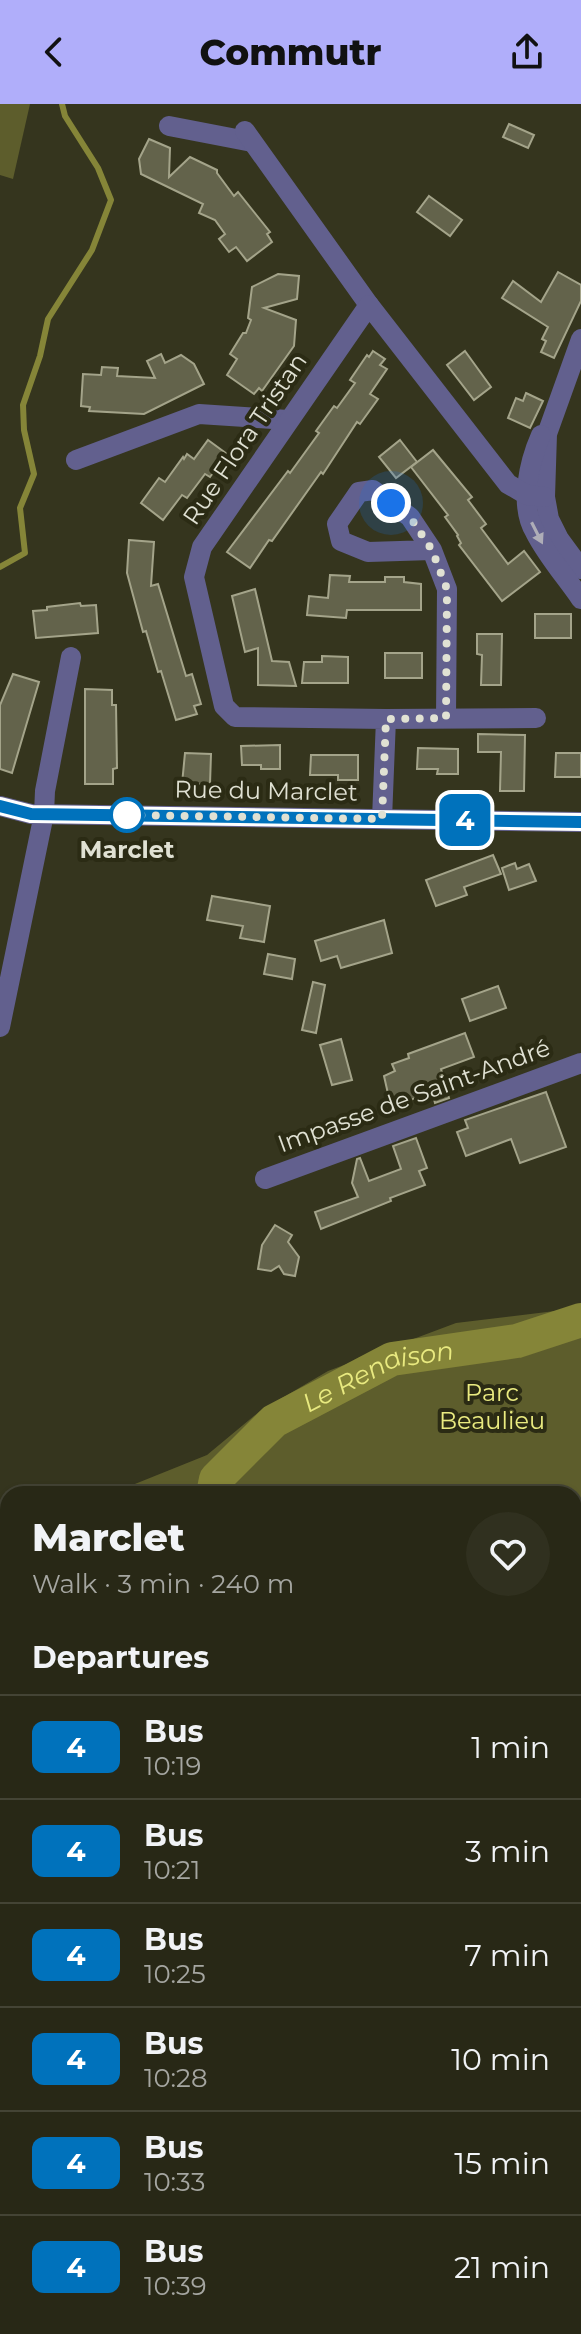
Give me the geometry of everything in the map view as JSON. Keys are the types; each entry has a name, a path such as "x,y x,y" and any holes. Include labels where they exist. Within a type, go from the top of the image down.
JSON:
{"street":[{"path":"169,126 248,136 369,305 508,484 536,496 559,539 581,569"},
{"name":"Rue Flora Tristan","path":"369,305 202,547 194,577 224,706 235,717 536,718"},
{"path":"581,339 547,434 533,530 581,599"},
{"path":"76,460 199,414 288,420"},
{"path":"432,550 447,589 446,718"},
{"path":"0,1027 44,814 45,791 71,657"},
{"path":"382,819 386,719"},
{"name":"Rue du Marclet","path":"0,806 31,814 581,822"},
{"name":"Impasse de Saint-André","path":"265,1179 581,1063"}],"green space":[{"path":"0,104 30,104 13,179 0,175"},
{"name":"Parc Beaulieu","path":"581,1305 581,1486 130,1486 207,1455 260,1411 328,1371 456,1323"}],"building":[{"path":"509,124 534,135 528,148 503,137"},
{"path":"149,139 170,148 169,177 190,157 217,170 234,196 238,192 270,232 267,234 272,242 247,261 236,247 229,252 219,239 225,234 215,220 199,213 203,204 141,174 139,159"},
{"path":"429,196 462,220 450,236 417,212"},
{"path":"558,272 581,285 581,301 554,358 541,352 546,341 542,339 548,327 502,298 513,281 541,302"},
{"path":"278,274 299,276 297,299 264,308 296,320 294,346 262,391 259,388 254,394 227,375 237,359 230,354 246,333 251,320 248,318 252,287"},
{"path":"373,351 385,359 380,365 387,369 370,394 378,399 360,424 357,422 323,474 321,472 250,568 227,552 288,471 290,473 334,406 337,408 355,383 350,380"},
{"path":"465,351 491,387 474,400 447,365"},
{"path":"161,354 165,363 181,355 194,364 204,384 144,414 89,411 90,407 81,406 83,374 101,375 102,367 118,368 117,376 155,378 147,361"},
{"path":"526,393 543,401 530,428 508,418 516,398 523,401"},
{"path":"208,440 227,454 210,477 205,474 187,498 182,495 163,520 141,503 159,478 165,482 183,457 187,454 194,459"},
{"path":"400,440 417,462 396,478 379,457"},
{"path":"433,450 472,497 468,500 486,524 481,528 508,564 524,551 540,572 502,601 459,545 458,535 445,517 448,515 411,467"},
{"path":"129,540 154,542 151,586 158,584 186,676 192,674 201,704 194,706 197,714 176,720 146,631 143,632 127,573"},
{"path":"330,575 350,576 349,582 385,582 385,577 404,577 404,582 421,584 421,610 347,610 346,618 307,615 309,596 328,598"},
{"path":"255,589 272,661 289,662 296,686 258,685 258,648 245,652 232,596"},
{"path":"80,603 81,606 96,605 98,633 36,638 33,611"},
{"path":"535,614 571,614 571,638 535,638"},
{"path":"477,634 502,634 501,685 481,685 482,655 477,654"},
{"path":"385,653 422,653 422,678 385,678"},
{"path":"322,656 348,657 348,683 302,683 304,662 322,662"},
{"path":"13,674 39,682 12,773 0,769 0,705"},
{"path":"85,689 112,690 112,705 116,705 117,768 113,769 113,784 85,784"},
{"path":"478,734 525,735 524,791 500,791 501,752 478,752"},
{"path":"280,745 280,769 242,765 241,746"},
{"path":"418,748 458,749 458,774 437,774 438,769 417,769"},
{"path":"185,753 211,754 210,784 182,784"},
{"path":"556,753 581,753 581,777 555,777"},
{"path":"311,755 358,755 358,780 338,780 338,775 310,775"},
{"path":"493,855 501,874 464,887 467,895 436,906 426,880"},
{"path":"515,863 517,869 529,864 536,881 509,890 502,868"},
{"path":"212,896 270,906 264,942 240,938 243,926 207,920"},
{"path":"384,920 392,953 341,968 337,956 321,961 315,941"},
{"path":"268,954 295,959 292,979 264,974"},
{"path":"313,982 325,985 316,1033 302,1030"},
{"path":"498,986 506,1008 470,1021 462,999"},
{"path":"465,1033 474,1057 441,1069 449,1098 435,1103 432,1092 391,1107 384,1076 395,1071 392,1064 409,1058 408,1054"},
{"path":"341,1039 352,1080 332,1085 320,1045"},
{"path":"546,1092 566,1147 520,1163 511,1139 466,1156 457,1132 468,1128 465,1120"},
{"path":"416,1138 427,1168 419,1171 425,1185 321,1229 315,1212 358,1197 352,1183 357,1159 360,1158 369,1181 401,1169 393,1146"},
{"path":"275,1225 292,1235 288,1242 299,1257 295,1276 284,1274 279,1266 271,1271 258,1269 262,1245"}],"waterway":[{"path":"0,567 25,553 20,508 34,474 24,430 23,405 40,356 48,319 92,250 111,200 98,168 65,116 62,104"},
{"name":"Le Renaison","path":"215,1486 216,1479 274,1421 392,1359 517,1341 581,1320"}],"bus line":[{"name":"4","path":"0,806 31,814 581,822"}],"place":[{"name":"Marclet","path":"127,815"}],"route":[{"path":"127,815 382,819 386,719 446,718 447,589 432,550 410,517 391,503"}]}
